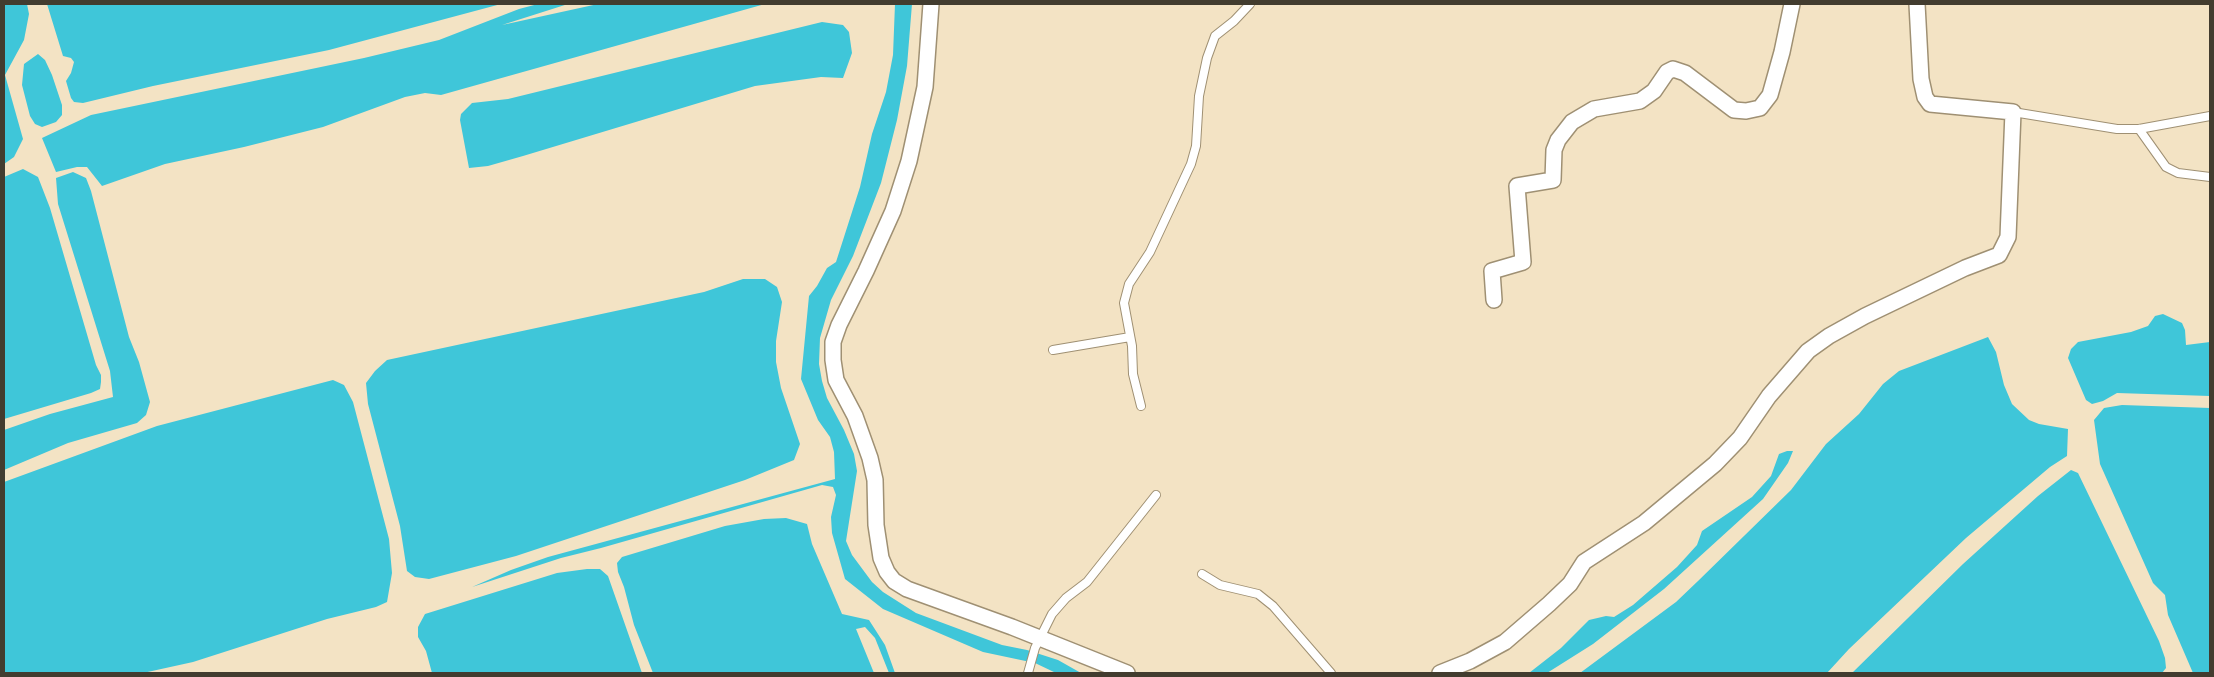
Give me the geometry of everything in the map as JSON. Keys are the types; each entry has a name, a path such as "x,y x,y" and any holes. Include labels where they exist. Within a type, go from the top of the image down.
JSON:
{"street":[{"path":"931,4 925,87 909,161 893,211 866,271 839,324 833,342 836,380 855,416 870,458 875,480 876,525 881,558 891,576 907,589 1037,643 1127,673"},
{"path":"1494,300 1492,271 1523,262 1517,186 1554,180 1554,150 1558,140 1572,122 1594,109 1640,101 1654,91 1667,72 1673,69 1686,73 1734,110 1746,111 1760,108 1770,95 1782,52 1792,4"},
{"path":"1440,673 1470,661 1505,642 1570,584 1584,562 1644,523 1715,464 1740,438 1769,396 1808,351 1829,336 1865,316 1964,268 1999,255 2008,237 2013,112 1930,104 1925,97 1921,79 1916,4"}],"lane":[{"path":"1140,406 1133,374 1130,337 1124,303 1129,284 1150,252 1192,164 1196,146 1199,96 1207,58 1215,36 1234,21 1250,4"},
{"path":"2013,112 2117,128 2139,129 2210,116"},
{"path":"2139,129 2166,167 2178,173 2210,177"},
{"path":"1053,350 1130,337"},
{"path":"1029,671 1037,643 1052,614 1066,598 1087,582 1156,495"},
{"path":"1202,574 1220,585 1258,594 1273,606 1331,673"}],"water":[{"path":"4,4 27,4 29,14 24,40 5,75 23,139 14,157 4,164"},
{"path":"47,4 501,4 329,50 153,86 83,103 74,102 71,98 66,81 71,73 74,62 71,58 63,56"},
{"path":"538,4 568,4 502,25 598,4 765,4 441,95 425,93 405,97 323,127 165,164 102,186 87,167 77,167 56,172 42,138 91,115 364,58 439,40 519,9"},
{"path":"895,4 912,4 907,66 897,120 881,183 853,256 831,300 820,338 819,364 822,381 827,398 854,454 857,471 846,541 852,555 872,582 883,592 916,613 1002,645 1027,650 1058,660 1081,673 1056,673 1035,663 983,652 883,609 845,579 832,533 831,517 836,495 833,487 822,485 561,558 472,587 548,557 835,479 834,452 830,437 818,420 801,379 809,296 827,268 836,262 860,187 872,134 886,92 893,55"},
{"path":"822,22 843,25 849,32 852,53 843,78 821,77 755,86 523,156 488,166 469,168 460,120 461,114 472,103 508,99"},
{"path":"38,54 45,60 62,105 62,115 56,122 42,127 35,124 30,116 22,85 24,64"},
{"path":"23,169 38,177 50,208 96,365 101,375 101,382 100,389 91,393 4,419 4,177"},
{"path":"73,172 86,178 91,191 129,337 139,362 150,402 146,415 137,423 68,443 4,470 4,430 50,414 113,397 110,371 58,204 56,178"},
{"path":"743,279 765,279 777,287 782,302 776,341 776,362 781,388 800,444 794,460 745,480 516,556 429,579 415,577 407,571 400,526 368,404 366,383 387,360 704,292"},
{"path":"2163,314 2182,323 2185,330 2186,345 2210,342 2210,396 2117,393 2103,401 2092,404 2086,400 2068,358 2071,349 2078,342 2131,332 2148,326 2155,316"},
{"path":"1988,337 1996,352 2004,385 2012,404 2029,420 2039,424 2068,429 2067,456 2050,467 1966,538 1849,649 1827,673 1580,673 1676,602 1791,490 1826,444 1859,414 1883,384 1899,371"},
{"path":"333,380 344,385 353,402 389,539 392,573 387,602 376,607 327,619 193,662 143,673 4,673 4,482 157,426"},
{"path":"2122,405 2210,408 2210,673 2193,673 2168,615 2165,595 2153,583 2100,464 2094,420 2104,408"},
{"path":"1793,451 1788,463 1763,499 1664,589 1593,644 1547,673 1529,673 1561,648 1589,620 1606,616 1614,617 1633,605 1677,567 1697,545 1702,531 1752,497 1771,476 1779,454"},
{"path":"2071,470 2078,473 2159,641 2165,658 2166,668 2162,673 1852,673 1963,564 2038,496"},
{"path":"786,518 807,524 812,544 842,614 869,620 885,645 895,673 889,673 875,638 865,627 856,629 874,673 653,673 634,625 618,572 617,563 622,557 725,526 764,519"},
{"path":"600,569 608,576 642,673 432,673 426,651 418,637 418,627 425,614 557,573"}]}
